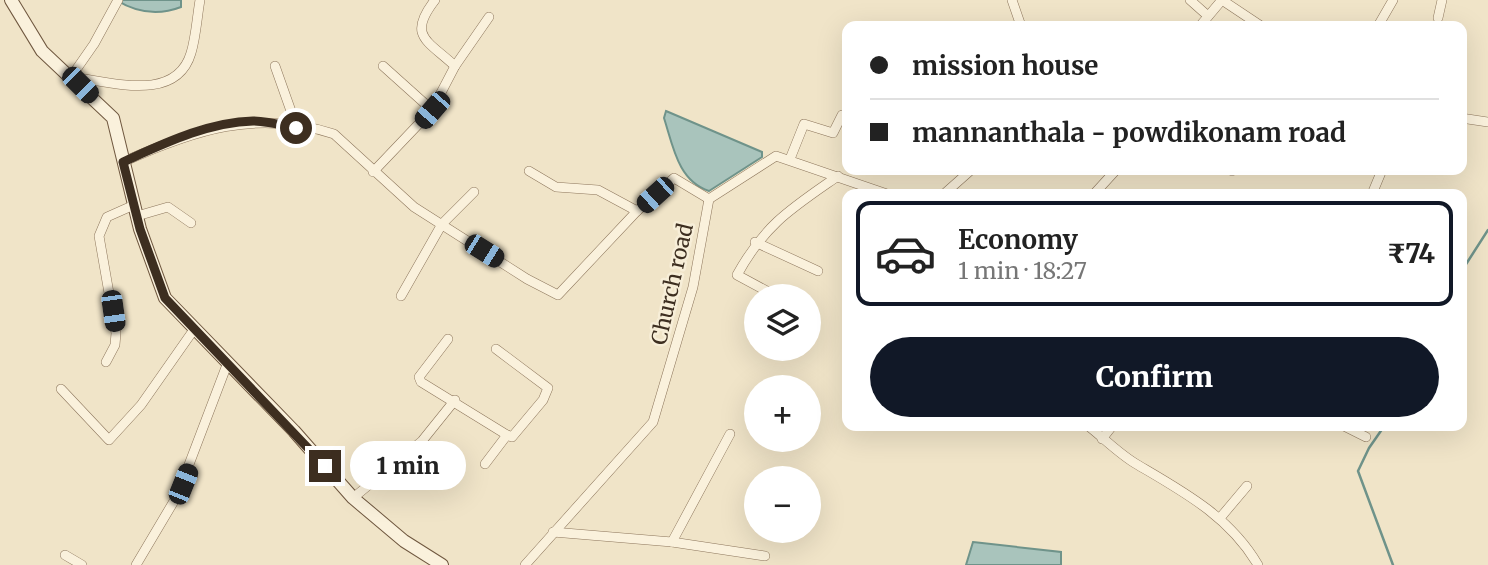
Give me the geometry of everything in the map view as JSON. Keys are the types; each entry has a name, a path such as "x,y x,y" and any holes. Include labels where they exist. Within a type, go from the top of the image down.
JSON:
{"main road":[{"path":"11,0 41,51 113,118 135,210 165,298 353,498 404,541 442,565"}],"street":[{"path":"118,0 94,44 71,77 153,87 168,82 181,71 191,55 200,0"},
{"path":"435,0 422,17 420,27 423,37 454,66"},
{"path":"1012,0 1019,21"},
{"path":"1190,0 1208,16"},
{"path":"1381,21 1393,0"},
{"path":"1438,18 1442,0"},
{"path":"1204,21 1222,1 1253,21"},
{"path":"373,172 432,110 454,66 489,17"},
{"path":"275,66 296,128"},
{"path":"383,66 432,110"},
{"path":"790,159 804,124 834,133 842,115"},
{"path":"1467,119 1488,122"},
{"name":"Church road","path":"123,162 188,134 253,121 334,134 414,207 527,279 558,295 637,211 674,178 709,199 693,287 653,422 525,565"},
{"path":"709,199 776,156 873,189"},
{"path":"529,171 556,187 598,190 637,211"},
{"path":"950,189 965,175"},
{"path":"1099,189 1111,175"},
{"path":"754,284 737,275 755,242 795,204 838,176"},
{"path":"401,296 442,224 474,192"},
{"path":"106,362 115,345 116,333 99,236 107,217 135,210 168,207 191,223"},
{"path":"755,242 818,271"},
{"path":"61,389 109,440 141,405 195,328"},
{"path":"448,339 419,377 421,382 455,400 512,437 543,400 548,388 496,349"},
{"path":"136,565 177,496 228,362"},
{"path":"353,498 422,441 455,400"},
{"path":"1093,431 1220,518 1258,565"},
{"path":"1102,439 1108,431"},
{"path":"1354,431 1366,437"},
{"path":"672,542 730,434"},
{"path":"485,464 507,435"},
{"path":"1220,518 1247,486"},
{"path":"553,532 672,542 765,556"},
{"path":"65,555 82,565"}],"water":[{"path":"116,0 181,0 181,7 164,12 148,12"},
{"path":"666,111 762,152 762,157 709,191 690,179 678,161 664,118"},
{"path":"973,542 1061,552 1061,565 966,565"}],"waterway":[{"path":"1467,263 1488,230"},
{"path":"1381,431 1358,471 1393,565"}],"route":[{"path":"296,128 253,121 232,124 188,134 123,162 140,229 165,298 325,466"}]}
